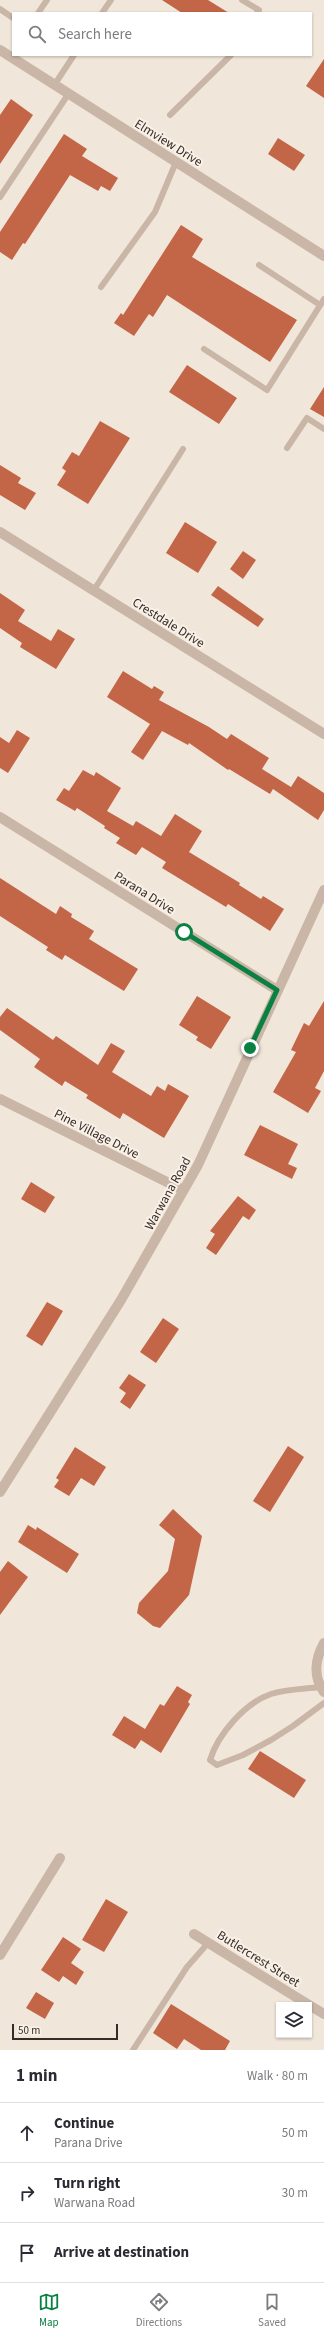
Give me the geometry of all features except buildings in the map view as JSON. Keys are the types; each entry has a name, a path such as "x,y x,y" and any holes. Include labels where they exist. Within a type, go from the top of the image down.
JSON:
{"street":[{"name":"Elmview Drive","path":"0,50 12,55"},
{"name":"Elmview Drive","path":"13,56 69,94 324,256"},
{"name":"Crestdale Drive","path":"0,532 324,734"},
{"name":"Parana Drive","path":"0,816 277,990"},
{"name":"Warwana Road","path":"0,1492 121,1300 198,1165 324,890"},
{"name":"Pine Village Drive","path":"0,1098 183,1190"},
{"path":"322,1690 316,1672 319,1652 324,1643"},
{"path":"0,1955 60,1858"},
{"name":"Butlercrest Street","path":"194,1934 304,2002"},
{"name":"Butlercrest Street","path":"312,2007 324,2014"}],"lane":[{"path":"39,12 46,0"},
{"path":"103,12 111,0"},
{"path":"242,0 259,10 258,12"},
{"path":"0,9 12,17"},
{"path":"55,84 73,56"},
{"path":"170,115 230,56"},
{"path":"0,197 69,94"},
{"path":"101,287 154,212 176,162"},
{"path":"259,265 320,305"},
{"path":"204,349 266,390 324,299"},
{"path":"287,448 307,418 324,429"},
{"path":"94,590 183,449"},
{"path":"322,1690 272,1694 256,1703 243,1712 228,1730 216,1746 210,1760 217,1765 243,1755 293,1726 324,1703"},
{"path":"133,2050 187,1967 209,1942"}],"route":[{"path":"184,932 277,990 250,1048"}]}
